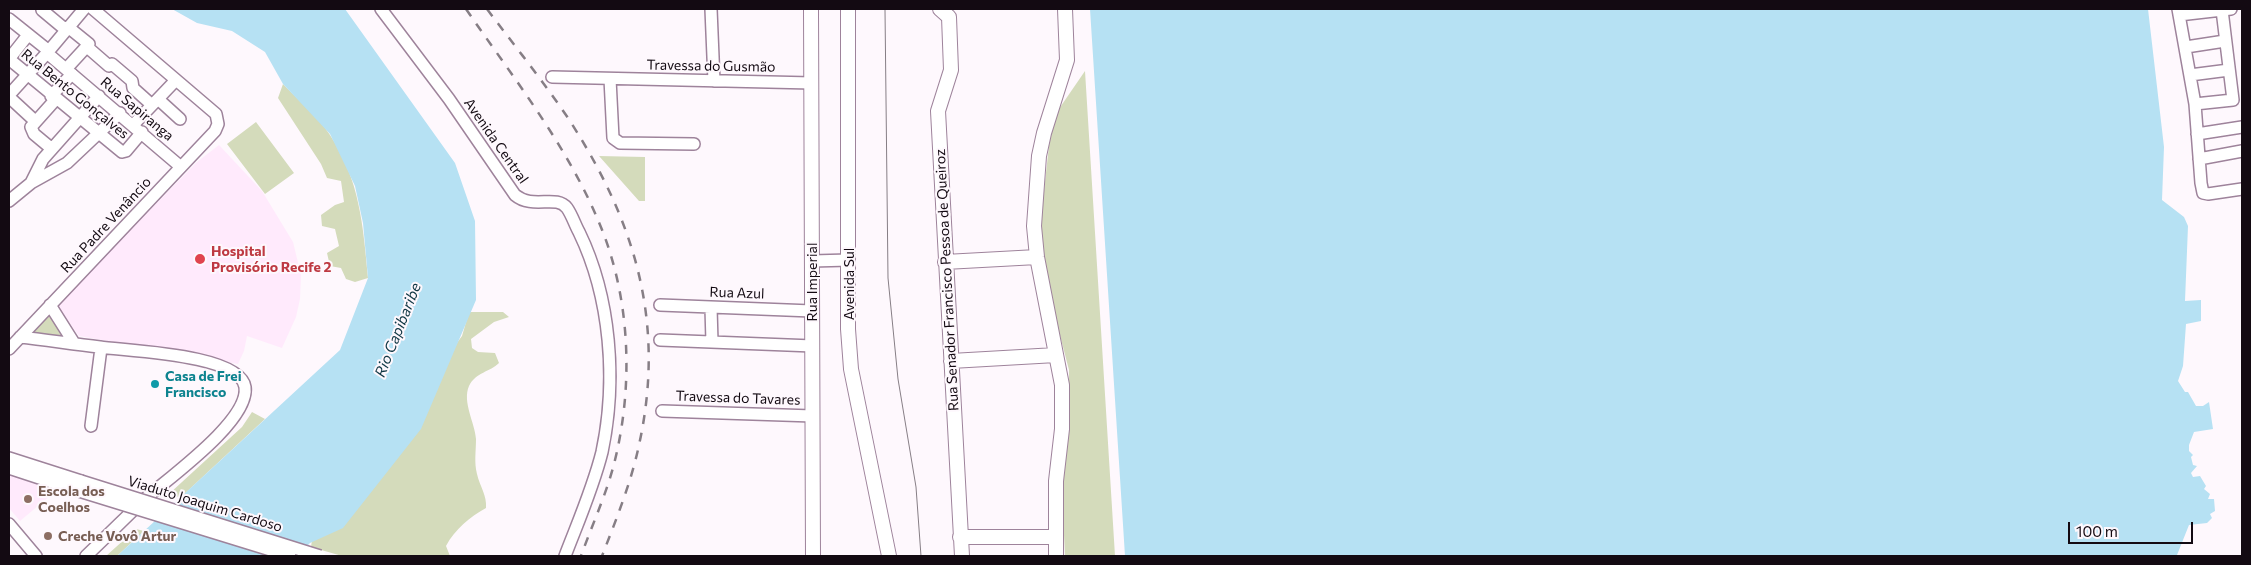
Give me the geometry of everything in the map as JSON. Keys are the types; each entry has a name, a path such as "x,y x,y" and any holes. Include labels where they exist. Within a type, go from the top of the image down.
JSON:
{"main road":[{"name":"Rua Imperial","path":"811,9 813,556"},
{"name":"Avenida Sul","path":"848,9 848,329 851,369 890,556"},
{"name":"Rua Senador Francisco Pessoa de Queiroz","path":"940,9 949,17 951,70 938,111 962,556"},
{"path":"1056,556 1056,481 1062,429 1062,385 1037,257 1034,207 1039,156 1044,132 1067,60 1065,9"},
{"path":"945,262 1037,257"},
{"path":"951,361 1056,355"},
{"path":"960,537 1055,537"}],"street":[{"path":"52,149 34,134 33,124 9,96 84,9"},
{"path":"93,9 176,80 155,102 138,128"},
{"name":"Avenida Central","path":"381,9 449,99 515,195 526,202 556,201 567,208 594,266 603,300 608,346 608,396 605,436 592,483 565,556"},
{"path":"711,9 714,81"},
{"path":"2195,104 2234,100 2225,41 2226,9 2179,12 2195,104 2203,193 2208,194 2242,189"},
{"path":"42,10 132,81 133,88 180,119"},
{"name":"Rua Sapiranga","path":"9,19 69,72 182,166"},
{"path":"9,59 28,35"},
{"path":"2186,47 2225,41"},
{"path":"33,124 53,98 88,45"},
{"name":"Rua Bento Gonçalves","path":"9,59 53,98 123,153 138,128"},
{"path":"2190,75 2229,70"},
{"name":"Travessa do Gusmão","path":"552,77 812,83"},
{"path":"610,78 613,138 615,142 694,144"},
{"name":"Rua Padre Venâncio","path":"9,349 215,131 218,118 216,114 176,80"},
{"path":"31,183 43,159 99,96"},
{"path":"9,201 31,183 68,163 120,113"},
{"path":"2197,134 2242,127"},
{"path":"2199,158 2242,151"},
{"path":"812,261 849,260"},
{"path":"50,305 74,343"},
{"name":"Rua Azul","path":"660,305 812,311"},
{"path":"711,308 712,342"},
{"path":"20,337 101,348 171,354 229,371 240,378 245,388 243,403 217,438 146,499 86,556"},
{"path":"660,340 812,346"},
{"path":"91,426 101,348"},
{"name":"Travessa do Tavares","path":"662,411 813,416"},
{"path":"9,458 80,486"},
{"path":"9,468 80,486"},
{"name":"Viaduto Joaquim Cardoso","path":"80,486 290,556"},
{"name":"Viaduto Joaquim Cardoso","path":"80,486 320,556"},
{"path":"9,524 36,556"}],"shaded area":[{"name":"Hospital Provisório Recife 2","path":"219,145 262,191 293,242 301,275 300,299 296,317 282,348 247,336 244,351 238,364 79,336 57,305 197,162"},
{"name":"Escola dos Coelhos","path":"9,475 57,490 20,521 9,508"}],"green space":[{"path":"1085,71 1115,556 1065,556 1062,494 1069,417 1069,370 1048,289 1040,226 1052,119"},
{"path":"283,84 325,128 348,169 362,222 368,278 355,282 346,279 341,268 330,266 327,253 339,246 335,229 322,226 321,215 335,205 344,202 341,181 327,178 321,164 278,98"},
{"path":"256,122 294,173 265,194 227,144"},
{"path":"599,156 645,157 645,201 639,201"},
{"path":"49,307 71,340 24,332"},
{"path":"469,312 503,312 509,317 494,322 471,339 472,348 478,352 495,353 499,363 475,378 467,392 468,406 476,439 476,470 486,508 469,519 454,534 446,546 450,556 342,556 311,547 312,540 462,336"},
{"path":"252,412 265,419 180,498 170,493 242,427"},
{"path":"136,529 144,531 117,556 106,556"}],"water":[{"name":"Rio Capibaribe","path":"172,9 345,9 455,163 475,221 476,300 421,429 343,528 310,543 297,556 117,556 340,350 368,278 363,223 355,186 330,134 283,84 265,52 232,31 197,23"},
{"path":"1090,9 2148,9 2164,147 2162,200 2184,217 2188,226 2185,301 2201,300 2201,321 2186,324 2183,366 2178,381 2185,392 2188,392 2196,406 2203,406 2209,402 2213,429 2194,432 2189,445 2189,451 2193,455 2191,457 2193,465 2197,466 2191,473 2193,477 2200,476 2206,486 2204,489 2210,494 2208,499 2214,499 2215,511 2210,514 2212,518 2207,523 2189,525 2177,555 2183,556 1125,556"}],"tram line":[{"path":"885,9 888,278 898,379 916,487 921,556"}],"railway":[{"path":"466,9 537,111 570,164 598,220 609,248 617,278 626,338 625,400 621,430 608,485 581,556"},
{"path":"487,9 568,118 591,157 611,195 627,234 639,274 646,315 649,357 646,400 639,445 632,473 602,556"}],"place":[{"name":"Hospital Provisório Recife 2","path":"200,259"},
{"name":"Casa de Frei Francisco","path":"155,384"},
{"name":"Escola dos Coelhos","path":"28,499"},
{"name":"Creche Vovô Artur","path":"48,536"}]}
